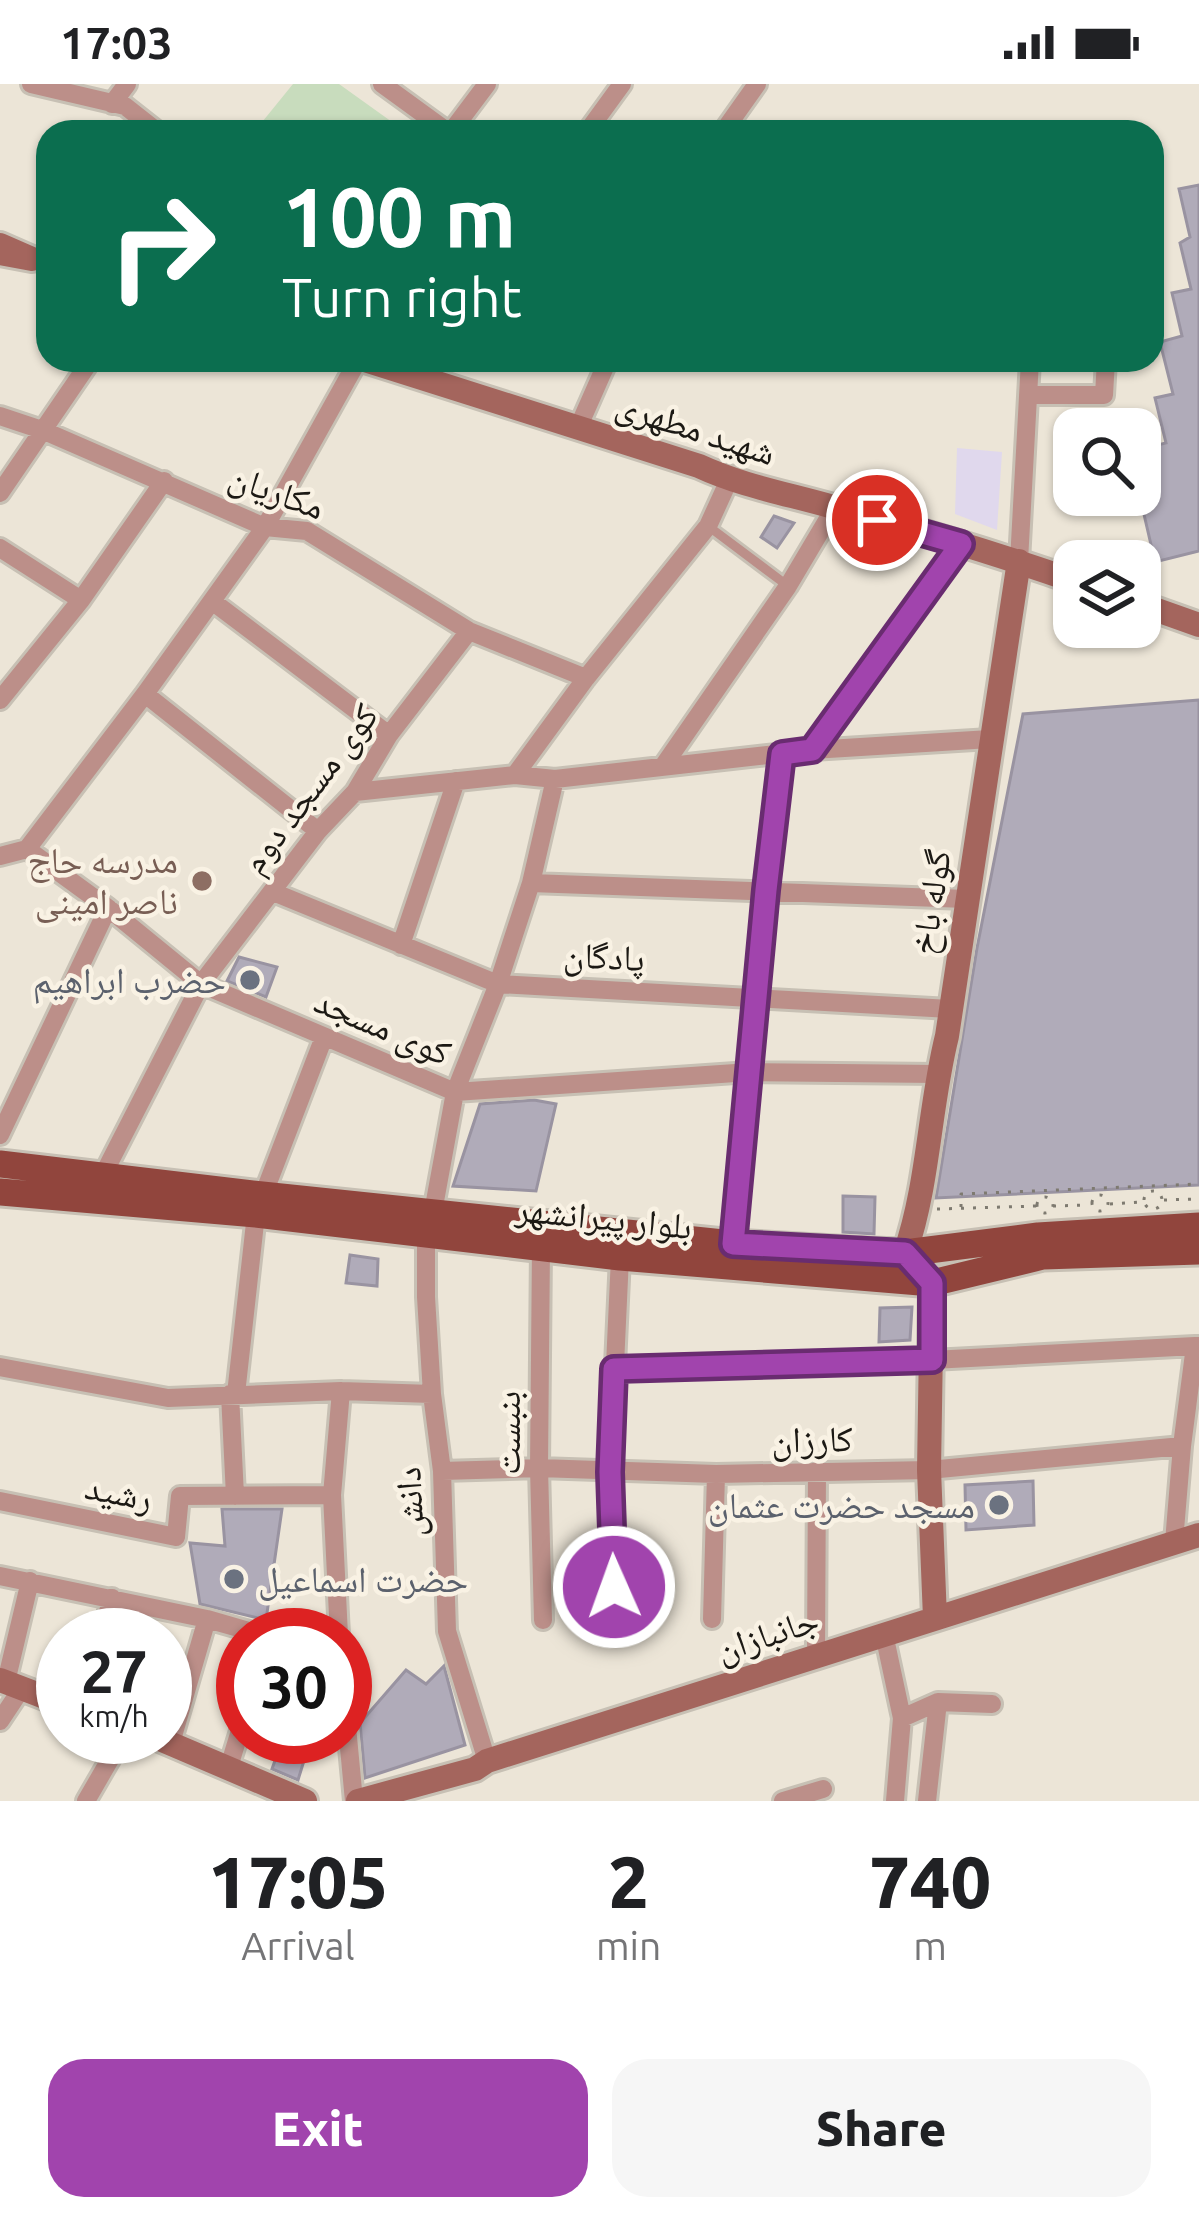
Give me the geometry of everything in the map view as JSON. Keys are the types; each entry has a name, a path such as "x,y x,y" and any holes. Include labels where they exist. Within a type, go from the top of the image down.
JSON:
{"main road":[{"name":"بلوار پیرانشهر","path":"0,1164 103,1175 259,1205"},
{"name":"بلوار پیرانشهر","path":"0,1192 259,1205 429,1223 905,1253 1198,1210"},
{"name":"بلوار پیرانشهر","path":"429,1223 620,1257 932,1283 1042,1256 1199,1251"}],"street":[{"path":"31,84 125,106 143,120"},
{"path":"112,104 127,84"},
{"path":"382,84 433,120"},
{"path":"459,120 487,84"},
{"path":"596,120 622,84"},
{"path":"732,120 757,84"},
{"path":"0,249 36,261"},
{"path":"0,493 83,372"},
{"path":"0,856 27,849 145,694 265,527 355,372"},
{"name":"شهید مطهری","path":"400,372 699,466 729,480 1053,573"},
{"path":"578,428 603,372"},
{"path":"1019,561 1029,372"},
{"path":"1028,395 1104,395 1105,372"},
{"name":"مکاریان","path":"0,416 265,527 307,531 469,631 586,679"},
{"path":"515,775 709,526 729,480"},
{"path":"0,700 81,600 164,482"},
{"path":"664,765 788,586 835,507"},
{"path":"812,750 961,544"},
{"path":"0,548 81,600"},
{"name":"گوله باخ","path":"905,1253 919,1210 1019,561"},
{"path":"212,601 389,735"},
{"path":"1161,611 1199,625"},
{"name":"کوی مسجد دوم","path":"103,1175 201,984 318,831 356,792 389,735 469,631"},
{"path":"145,694 318,831"},
{"path":"356,792 515,775 555,778 812,750 990,739"},
{"path":"733,1244 782,754"},
{"name":"دانش","path":"487,1761 447,1631 442,1471 426,1297 429,1223 454,1092 498,984 531,883 555,778"},
{"path":"401,945 456,781"},
{"name":"کوی مسجد","path":"27,849 201,984 454,1092 750,1072 938,1074"},
{"path":"531,883 966,899"},
{"name":"پادگان","path":"273,892 498,984 950,1009"},
{"path":"0,1135 108,908"},
{"path":"235,1496 233,1394 259,1205 324,1037"},
{"name":"بنبست","path":"541,1246 543,1620"},
{"path":"905,1253 932,1283 929,1470 935,1618"},
{"path":"616,1626 610,1472 620,1257"},
{"path":"614,1369 1197,1346 1174,1543"},
{"path":"0,1367 168,1398 340,1391 432,1394"},
{"path":"338,1608 332,1495 340,1391"},
{"name":"کارزان","path":"442,1471 929,1470 1182,1446"},
{"path":"815,1656 817,1471"},
{"path":"712,1619 716,1474"},
{"name":"رشید","path":"0,1502 176,1537 180,1496 332,1495"},
{"name":"جانبازان","path":"356,1801 475,1769 487,1761 1199,1535"},
{"path":"0,1576 216,1622"},
{"path":"0,1721 29,1581"},
{"path":"109,1608 112,1598"},
{"path":"192,1660 207,1619"},
{"path":"884,1634 902,1718 895,1801"},
{"path":"902,1718 938,1702 992,1704"},
{"path":"926,1801 938,1702"},
{"path":"900,1740 933,1744"},
{"path":"192,1753 305,1801"},
{"path":"86,1801 107,1764"},
{"path":"228,1770 230,1764"},
{"path":"352,1764 356,1801"},
{"path":"783,1801 823,1789"}],"lane":[{"path":"709,526 788,586"}],"path":[{"path":"961,1207 961,1195 1199,1187 1198,1210 1162,1200"},
{"path":"1091,1204 1097,1188"},
{"path":"1108,1204 1144,1202 1152,1210 1162,1200 1152,1189"},
{"path":"1144,1202 1152,1189"},
{"path":"1045,1194 1053,1206"},
{"path":"1037,1206 1045,1194"},
{"path":"1097,1196 1105,1197 1108,1204"},
{"path":"1037,1206 1046,1213 1053,1206 1091,1204 1099,1212 1108,1204"},
{"path":"919,1210 1037,1206"}],"shaded area":[{"path":"957,448 1002,452 997,530 955,514"}],"green space":[{"path":"293,84 339,84 389,120 264,120"}],"building":[{"path":"1199,185 1199,551 1161,560 1161,540 1150,540 1144,516 1161,516 1161,444 1166,443 1155,398 1173,394 1164,341 1182,336 1172,293 1191,289 1180,243 1190,237 1179,189"},
{"path":"774,516 794,523 777,548 761,537"},
{"path":"1199,700 1199,1185 936,1198 977,948 1023,714"},
{"name":"حضرب ابراهیم","path":"239,957 277,967 266,997 227,981"},
{"path":"534,1100 556,1104 536,1191 453,1186 480,1104"},
{"path":"843,1196 875,1197 874,1234 843,1232"},
{"path":"350,1255 378,1259 377,1286 346,1283"},
{"path":"912,1307 910,1340 879,1342 880,1308"},
{"name":"مسجد حضرت عثمان","path":"1033,1481 1034,1525 966,1530 965,1485"},
{"name":"حضرت اسماعیل","path":"222,1509 282,1509 268,1608 200,1604 190,1543 225,1546"},
{"path":"444,1666 465,1745 365,1778 364,1764 372,1764 372,1709 406,1670 426,1684"},
{"path":"274,1764 303,1764 298,1780 272,1769"}],"place":[{"name":"مدرسه حاج ناصر امینی","path":"202,881"},
{"name":"حضرب ابراهیم","path":"250,980"},
{"name":"مسجد حضرت عثمان","path":"999,1505"},
{"name":"حضرت اسماعیل","path":"234,1579"}],"route":[{"path":"614,1587 610,1472 614,1369 932,1360 932,1283 905,1253 733,1244 782,754 812,750 961,544 877,520"}]}
